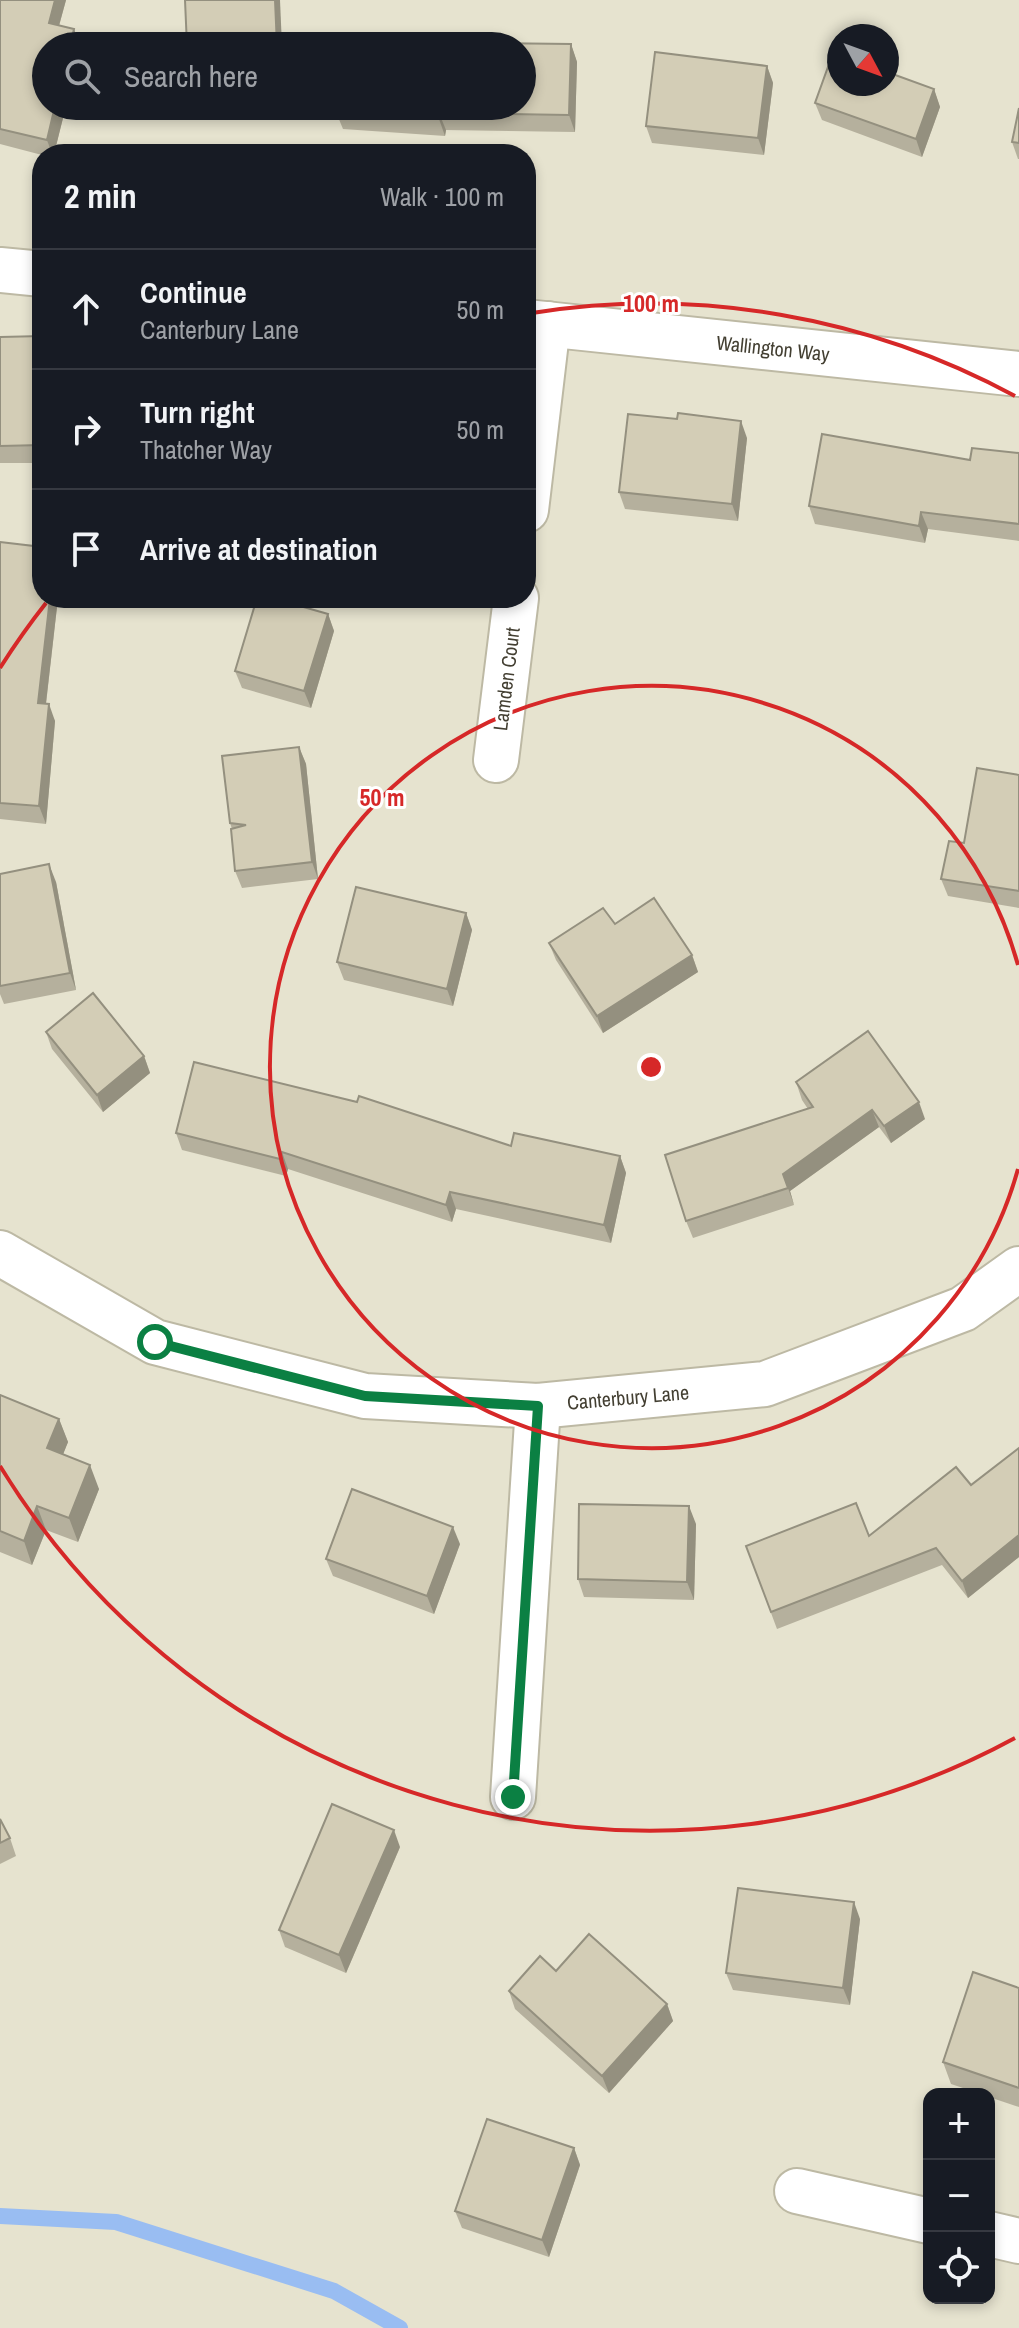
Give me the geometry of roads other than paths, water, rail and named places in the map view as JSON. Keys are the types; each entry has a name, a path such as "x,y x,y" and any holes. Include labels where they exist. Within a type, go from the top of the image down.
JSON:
{"street":[{"path":"0,270 32,273"},
{"name":"Wallington Way","path":"537,323 1019,374"},
{"name":"Lamden Court","path":"496,760 515,608"},
{"name":"Canterbury Lane","path":"0,1253 155,1342 365,1396 538,1406 765,1384 963,1309 1019,1269"},
{"path":"513,1797 538,1406"},
{"path":"797,2191 923,2220"},
{"path":"995,2235 1019,2241"}],"waterway":[{"path":"0,2216 116,2222 334,2291 400,2328"}]}
